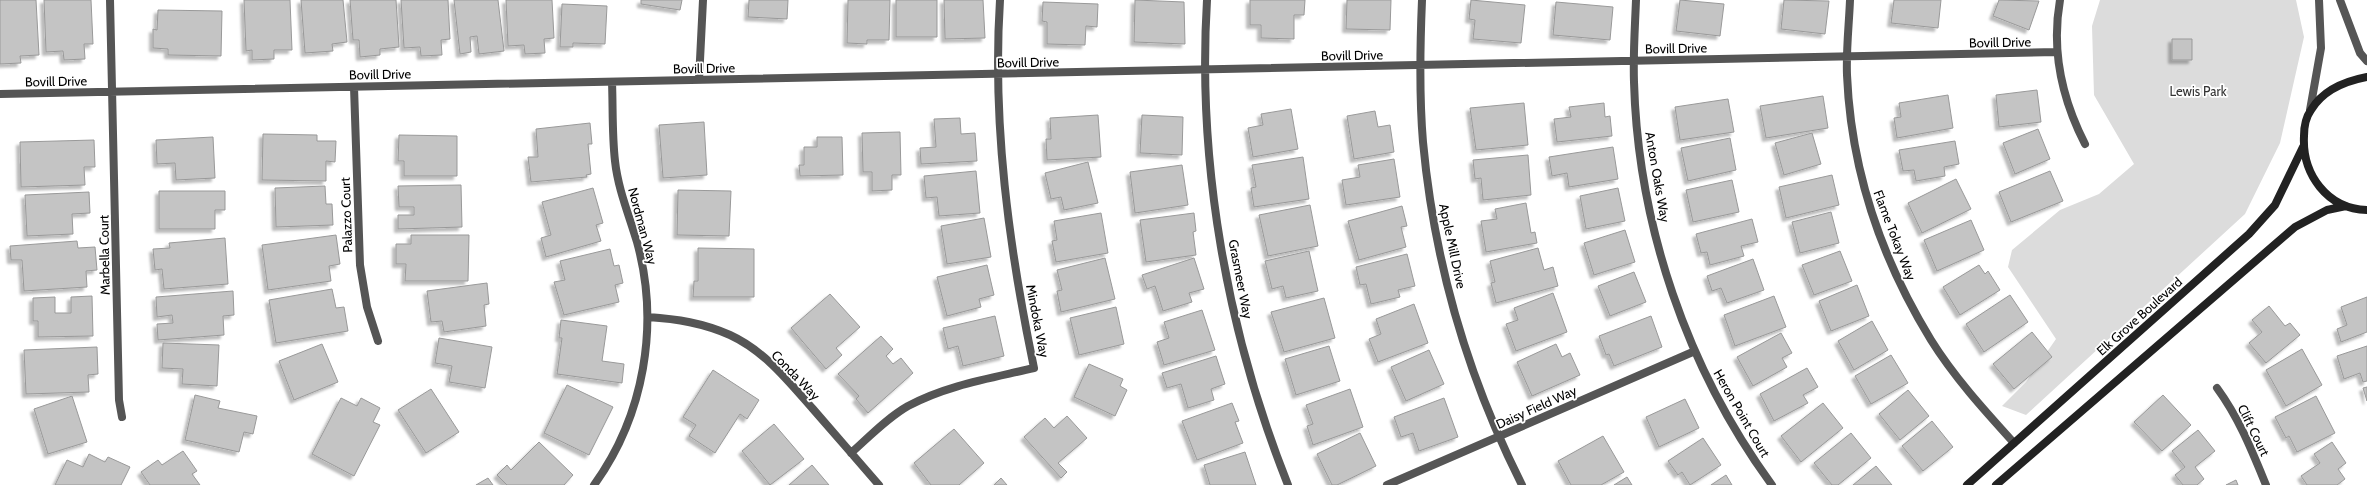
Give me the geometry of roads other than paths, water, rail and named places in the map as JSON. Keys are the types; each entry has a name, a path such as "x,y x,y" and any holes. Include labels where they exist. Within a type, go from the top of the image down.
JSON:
{"main road":[{"path":"2363,210 2346,206 2334,200 2320,189 2308,171 2303,147 2304,128 2310,110 2328,92 2349,80 2367,77"},
{"name":"Elk Grove Boulevard","path":"1967,485 2248,234 2274,205 2303,147"},
{"path":"1996,485 2295,227 2327,210 2346,206"}],"street":[{"name":"Marbella Court","path":"110,0 119,400 122,417"},
{"path":"700,80 703,0"},
{"path":"999,74 1000,0"},
{"name":"Grasmeer Way","path":"1207,0 1206,70 1209,146 1213,185 1231,299 1250,375 1274,449 1288,485"},
{"name":"Apple Mill Drive","path":"1422,0 1420,65 1423,142 1433,218 1443,267 1456,317 1477,382 1499,436 1522,485"},
{"name":"Anton Oaks Way","path":"1636,0 1633,61 1636,125 1645,188 1659,250 1672,291 1695,351"},
{"name":"Flame Tokay Way","path":"1850,0 1847,57 1850,113 1859,169 1869,205 1888,258 1904,292 1932,341 1965,387 2014,443"},
{"path":"2060,0 2057,17 2057,52 2066,100 2085,144"},
{"path":"2310,110 2321,48 2319,0"},
{"path":"2340,0 2360,53 2367,61"},
{"name":"Bovill Drive","path":"0,94 2057,52"},
{"name":"Mindoka Way","path":"851,453 896,415 935,394 1034,368 1022,310 1009,222 1003,163 999,74"},
{"name":"Nordman Way","path":"594,485 620,441 633,409 646,351 648,317 644,277 639,250 622,198 614,161 612,82"},
{"name":"Palazzo Court","path":"354,87 360,266 367,307 378,341"},
{"path":"2363,210 2367,215"},
{"name":"Conda Way","path":"648,317 680,320 706,326 731,336 757,352 777,369 879,485"},
{"name":"Daisy Field Way","path":"1387,485 1695,351"},
{"name":"Heron Point Court","path":"1695,351 1733,426 1772,485"},
{"name":"Clift Court","path":"2216,388 2230,407 2244,433 2266,485"}],"park label":[{"name":"Lewis Park","path":"2198,91"}]}
